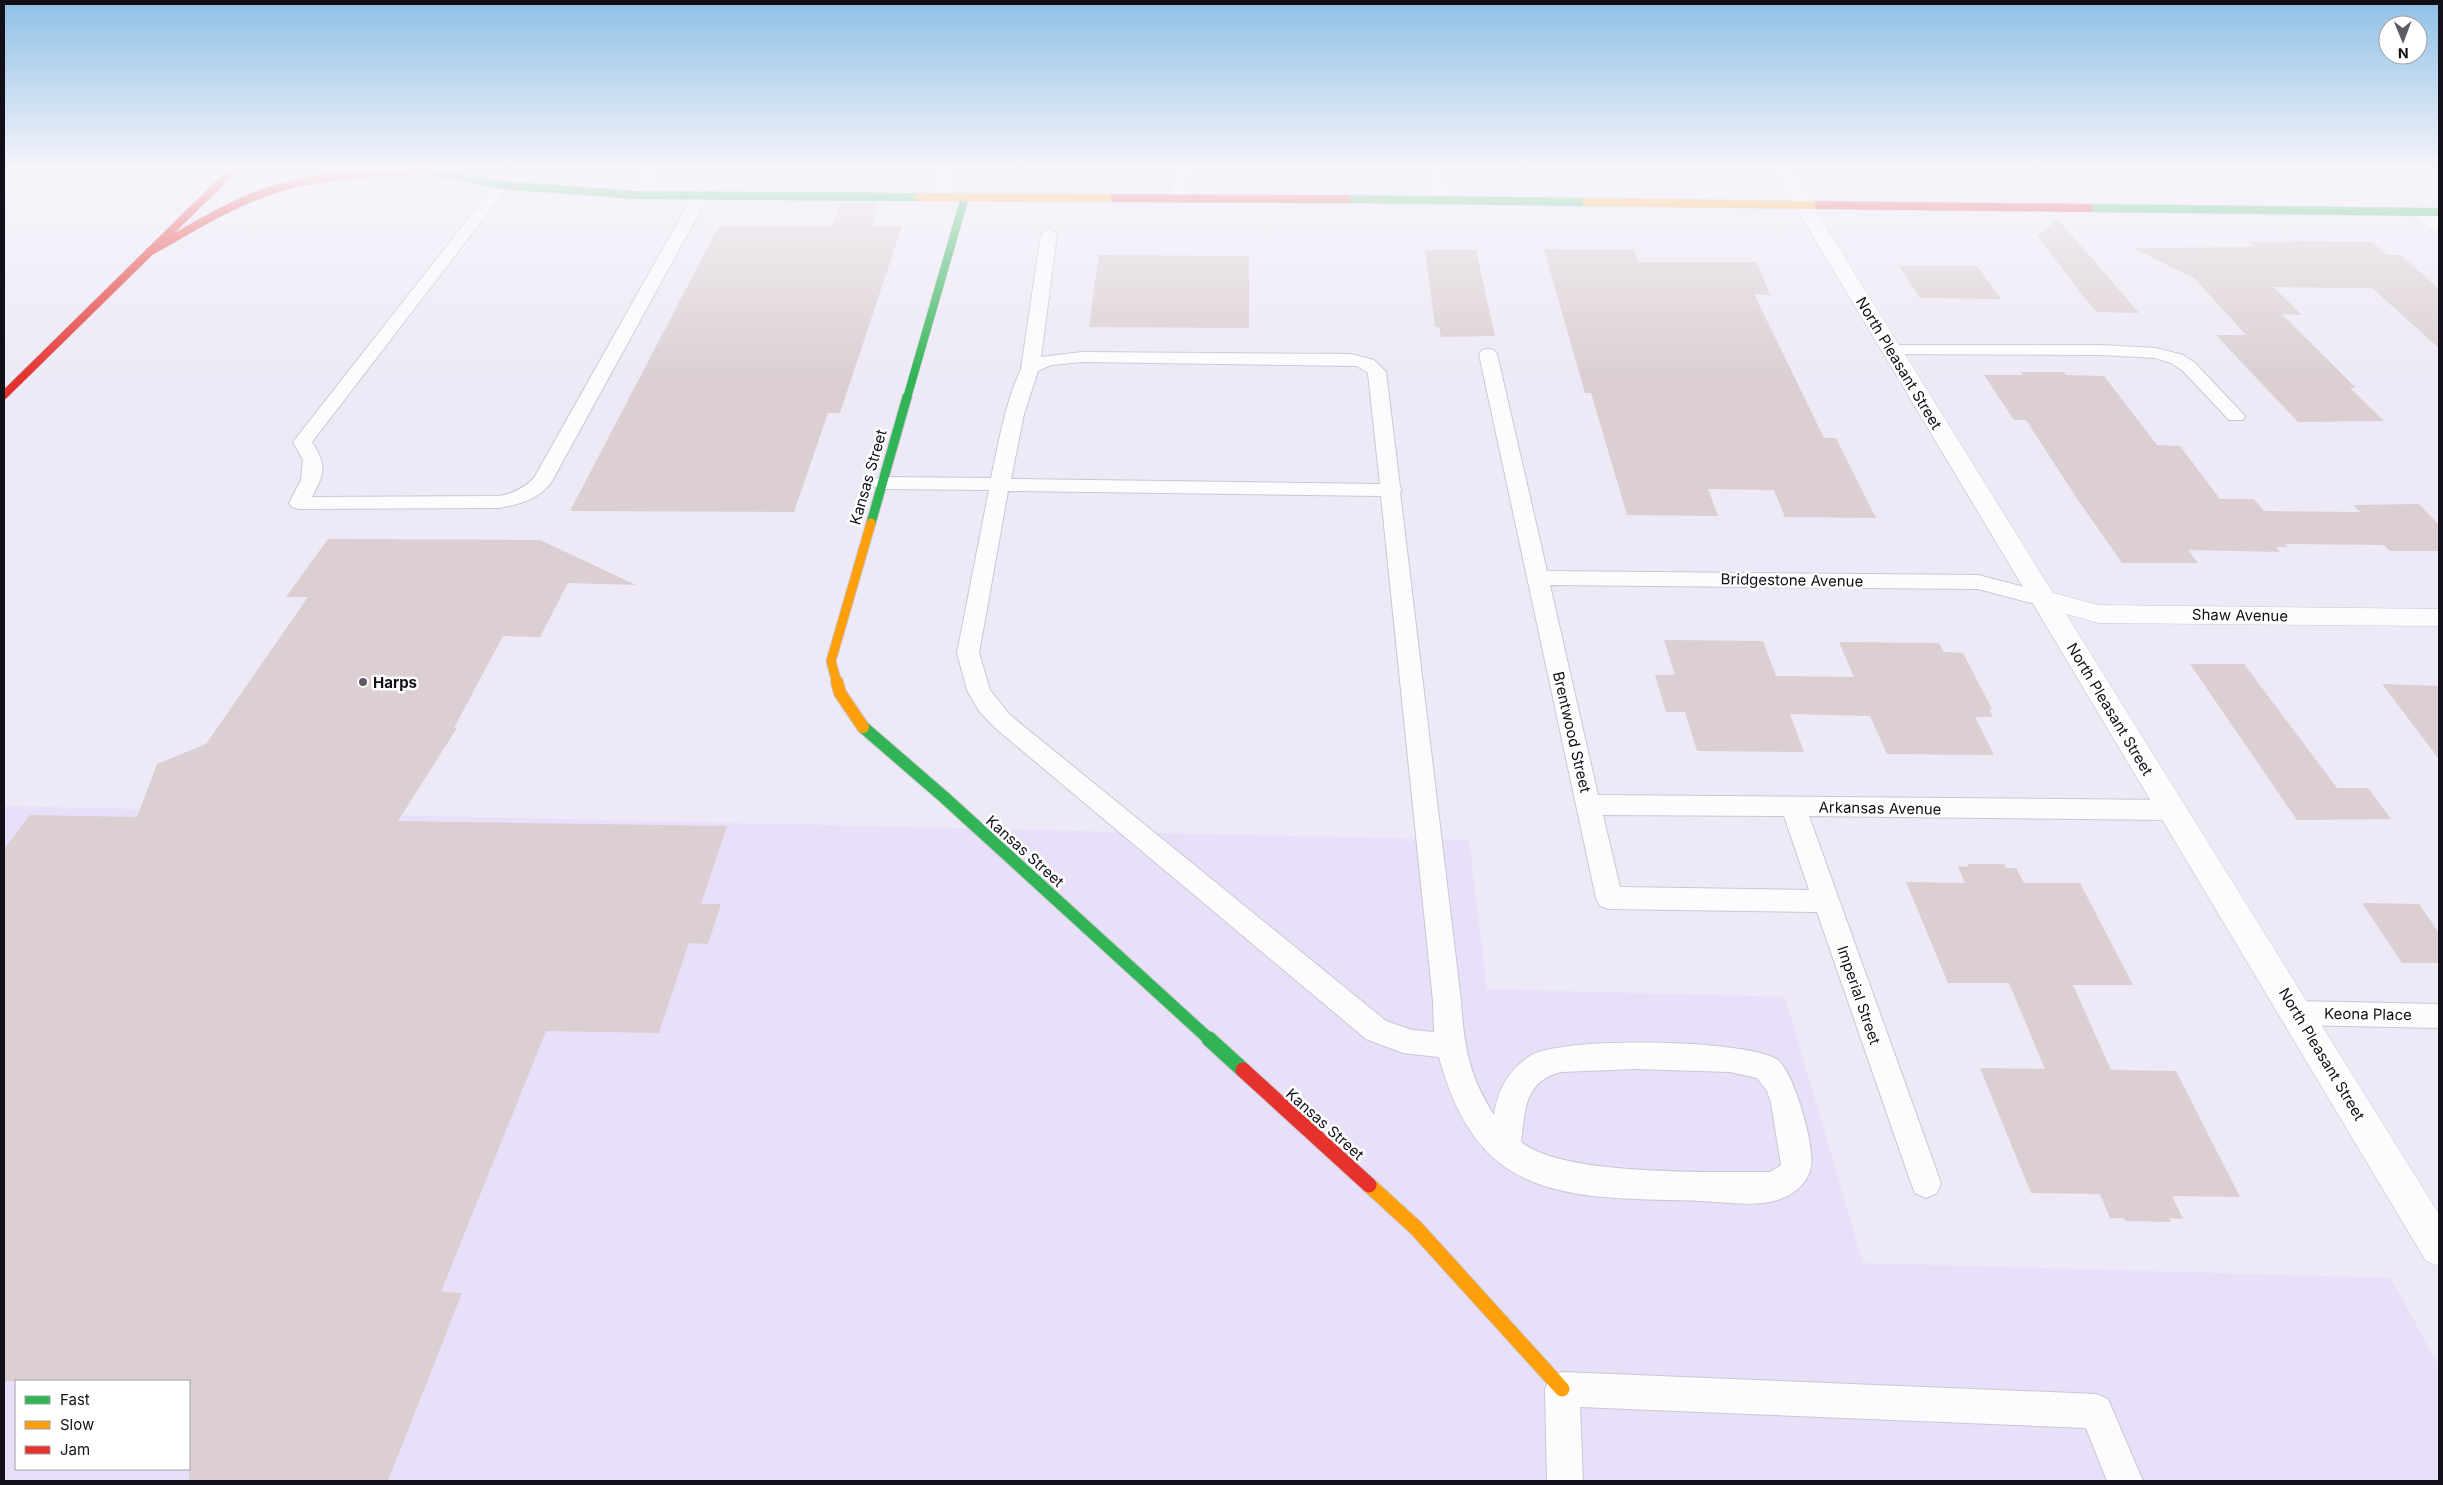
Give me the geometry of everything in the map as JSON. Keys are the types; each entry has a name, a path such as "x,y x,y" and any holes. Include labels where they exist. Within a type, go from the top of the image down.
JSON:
{"street":[{"path":"4,395 163,238"},
{"path":"149,252 175,238"},
{"name":"Kansas Street","path":"953,238 831,662 840,693 861,726 945,798 1416,1228 1562,1389"},
{"name":"North Pleasant Street","path":"1822,238 2439,1248"},
{"name":"Shaw Avenue","path":"2043,599 2099,614 2439,617"}],"lane":[{"path":"461,238 302,442 314,460 311,480 299,503 500,502 516,499 533,492 542,481 677,238"},
{"path":"1048,238 1030,369 1025,376 1013,420 968,653 973,682 986,704 1002,721 1376,1030 1402,1041 1428,1045 1450,1044"},
{"path":"1891,350 2101,350 2156,353 2189,366 2236,416"},
{"name":"Brentwood Street","path":"1488,354 1609,898 1826,901"},
{"path":"1030,369 1046,361 1059,358 1365,361 1373,366 1377,372 1392,490 1446,991 1450,1044 1472,1110 1486,1130 1505,1149 1523,1162 1557,1175 1622,1182 1770,1187 1787,1180 1796,1173 1798,1161 1783,1098 1776,1080 1767,1068 1748,1062 1682,1056 1560,1059 1541,1064 1526,1077 1512,1095 1505,1149"},
{"path":"882,483 1392,490"},
{"name":"Bridgestone Avenue","path":"1538,578 1978,582 2043,599"},
{"name":"Arkansas Avenue","path":"1588,804 2171,810"},
{"name":"Imperial Street","path":"1793,807 1926,1182"},
{"name":"Keona Place","path":"2297,1013 2439,1016"},
{"path":"1565,1481 1562,1389 2096,1410 2125,1481"}],"shaded area":[{"path":"4,806 1469,840 1487,989 1785,997 1863,1263 2391,1278 2439,1367 2439,1481 4,1481"}],"building":[{"path":"713,238 898,238 840,413 828,413 794,512 570,511"},
{"path":"2039,238 2075,238 2139,313 2096,312"},
{"path":"2288,241 2372,242 2387,255 2401,255 2439,289 2439,348 2372,288 2273,287 2302,315 2282,314 2356,388 2350,388 2384,421 2298,422 2216,335 2246,335 2194,278 2133,248 2254,247 2249,242 2290,243"},
{"path":"1544,249 1634,250 1639,262 1757,262 1770,295 1754,294 1824,438 1836,438 1876,518 1785,517 1774,490 1708,489 1718,516 1627,515 1591,393 1585,393"},
{"path":"1425,250 1476,250 1495,336 1441,337 1439,327 1435,327"},
{"path":"1099,255 1249,256 1249,328 1089,327"},
{"path":"1899,266 1977,266 2001,299 1920,298"},
{"path":"2021,372 2064,372 2066,375 2104,376 2157,445 2180,446 2220,499 2254,499 2264,511 2360,512 2353,505 2419,504 2439,525 2439,551 2390,551 2384,545 2285,544 2288,547 2276,547 2280,552 2188,550 2198,563 2122,563 2026,420 2014,420 1984,375 2023,375"},
{"path":"328,539 540,540 636,585 568,583 540,637 503,636 454,728 457,728 398,821 727,826 701,904 721,904 708,944 689,943 659,1033 546,1031 441,1292 462,1293 388,1481 189,1481 190,1380 4,1381 4,849 30,815 137,817 157,764 206,744 308,597 286,597"},
{"path":"1664,640 1763,641 1776,676 1854,677 1839,642 1939,643 1944,652 1963,653 1992,709 1989,709 1993,717 1975,717 1994,755 1887,754 1870,716 1790,714 1804,752 1697,751 1685,712 1666,712 1655,675 1675,675"},
{"path":"2190,664 2244,664 2337,788 2368,788 2391,819 2297,820"},
{"path":"2382,684 2439,686 2439,759"},
{"path":"1968,864 2004,864 2006,868 2016,868 2024,883 2080,883 2133,985 2073,985 2111,1070 2176,1071 2240,1197 2172,1196 2183,1219 2169,1218 2171,1222 2125,1221 2124,1218 2110,1218 2100,1194 2031,1193 1980,1068 2045,1069 2009,983 1948,983 1906,882 1965,883 1958,867 1969,866"},
{"path":"2362,903 2419,904 2439,933 2439,963 2402,963"}],"traffic: fast":[{"path":"871,523 953,238"},
{"path":"863,727 945,798 1243,1070"}],"traffic: slow":[{"path":"863,727 840,693 831,661 871,523"},
{"path":"1369,1185 1416,1228 1562,1389"}],"traffic: jam":[{"path":"4,395 163,238"},
{"path":"149,252 174,238"},
{"path":"1243,1070 1369,1185"}],"place":[{"name":"Harps","path":"363,682"}]}
